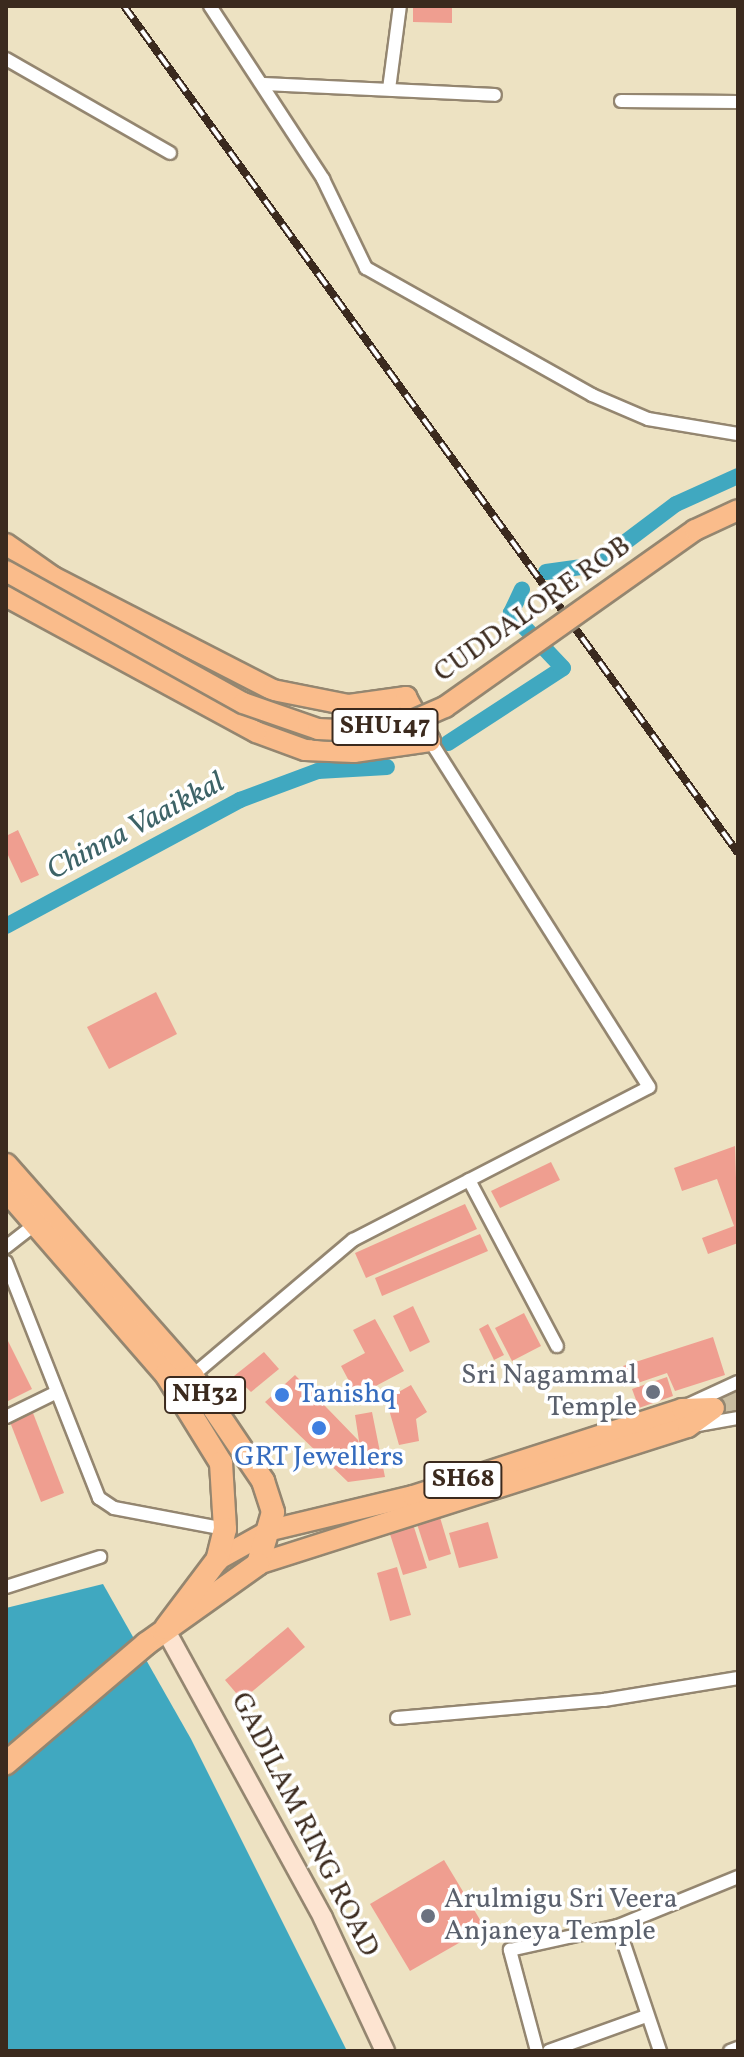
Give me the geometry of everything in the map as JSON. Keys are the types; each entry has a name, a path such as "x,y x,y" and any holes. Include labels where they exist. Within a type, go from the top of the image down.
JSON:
{"highway":[{"name":"NH32","path":"6,1165 192,1376 263,1481 271,1530"},
{"name":"NH32","path":"6,1190 166,1374 209,1437 226,1493 225,1529 217,1560 165,1629"},
{"path":"258,1564 271,1530"},
{"name":"NH32","path":"6,1763 146,1644 258,1564"}],"main road":[{"name":"CUDDALORE ROB","path":"6,571 243,703 318,729 359,731 406,724 445,707 695,530 738,510"},
{"path":"6,544 53,577 273,690 349,705 406,697 430,741 354,752 305,750 256,732 6,596"},
{"name":"SH68","path":"217,1560 271,1530 413,1496 685,1418 724,1411"},
{"name":"SH68","path":"258,1564 685,1418"},
{"name":"GADILAM RING ROAD","path":"165,1629 323,1918 385,2051"}],"street":[{"path":"210,6 264,84 323,179 366,268 592,395 648,419 738,434"},
{"path":"389,89 400,6"},
{"path":"6,59 170,153"},
{"path":"264,84 495,95"},
{"path":"621,101 738,102"},
{"path":"192,1376 353,1240 649,1087 430,741"},
{"path":"469,1180 557,1346"},
{"path":"6,1247 35,1224"},
{"path":"6,1262 53,1394 99,1498 114,1508 225,1529"},
{"path":"685,1418 738,1382"},
{"path":"6,1417 53,1394"},
{"path":"6,1587 100,1557"},
{"path":"397,1718 604,1700 738,1678"},
{"path":"537,2051 510,1950 618,1926 738,1877"},
{"path":"618,1926 660,2051"},
{"path":"549,2051 646,2016"},
{"path":"730,2051 738,2048"}],"water":[{"path":"103,1584 191,1739 347,2051 6,2051 6,1608"}],"building":[{"path":"413,6 452,6 452,23 413,22"},
{"path":"18,830 39,875 21,883 6,851 6,836"},
{"path":"156,992 177,1034 109,1069 87,1027"},
{"path":"735,1146 738,1243 708,1254 702,1238 734,1226 717,1179 682,1191 674,1168"},
{"path":"551,1162 560,1180 500,1208 491,1191"},
{"path":"465,1204 477,1229 366,1278 355,1253"},
{"path":"480,1234 488,1251 382,1296 375,1278"},
{"path":"413,1306 430,1342 410,1352 393,1316"},
{"path":"524,1313 541,1346 512,1361 495,1328"},
{"path":"375,1319 404,1371 357,1396 341,1366 365,1353 353,1330"},
{"path":"488,1324 504,1355 494,1360 479,1329"},
{"path":"6,1337 32,1389 6,1402"},
{"path":"713,1337 725,1375 675,1391 667,1373 629,1386 623,1366"},
{"path":"264,1352 279,1369 251,1392 234,1376"},
{"path":"295,1375 358,1440 361,1454 355,1415 372,1412 385,1477 348,1482 265,1402"},
{"name":"Sri Nagammal Temple","path":"667,1377 673,1396 639,1408 632,1389"},
{"path":"411,1385 427,1412 416,1419 419,1441 399,1445 386,1399"},
{"path":"33,1413 64,1493 41,1502 10,1422"},
{"path":"439,1514 451,1554 429,1561 416,1521"},
{"path":"488,1522 498,1558 459,1568 449,1533"},
{"path":"413,1524 427,1568 403,1575 389,1531"},
{"path":"397,1567 411,1615 390,1621 377,1573"},
{"path":"288,1627 305,1647 242,1700 225,1680"},
{"name":"Arulmigu Sri Veera Anjaneya Temple","path":"444,1860 485,1928 410,1971 370,1904"}],"waterway":[{"name":"Chinna Vaaikkal","path":"546,572 595,565 676,504 738,476"},
{"name":"Chinna Vaaikkal","path":"448,743 563,668 511,613 522,589"},
{"name":"Chinna Vaaikkal","path":"6,926 240,800 318,771 387,767"}],"tunnel":[{"path":"721,1406 738,1401"}],"railway":[{"path":"124,6 738,853"}],"place":[{"name":"Sri Nagammal Temple","path":"653,1392"},
{"name":"Tanishq","path":"282,1395"},
{"name":"GRT Jewellers","path":"319,1428"},
{"name":"Arulmigu Sri Veera Anjaneya Temple","path":"428,1916"}]}
